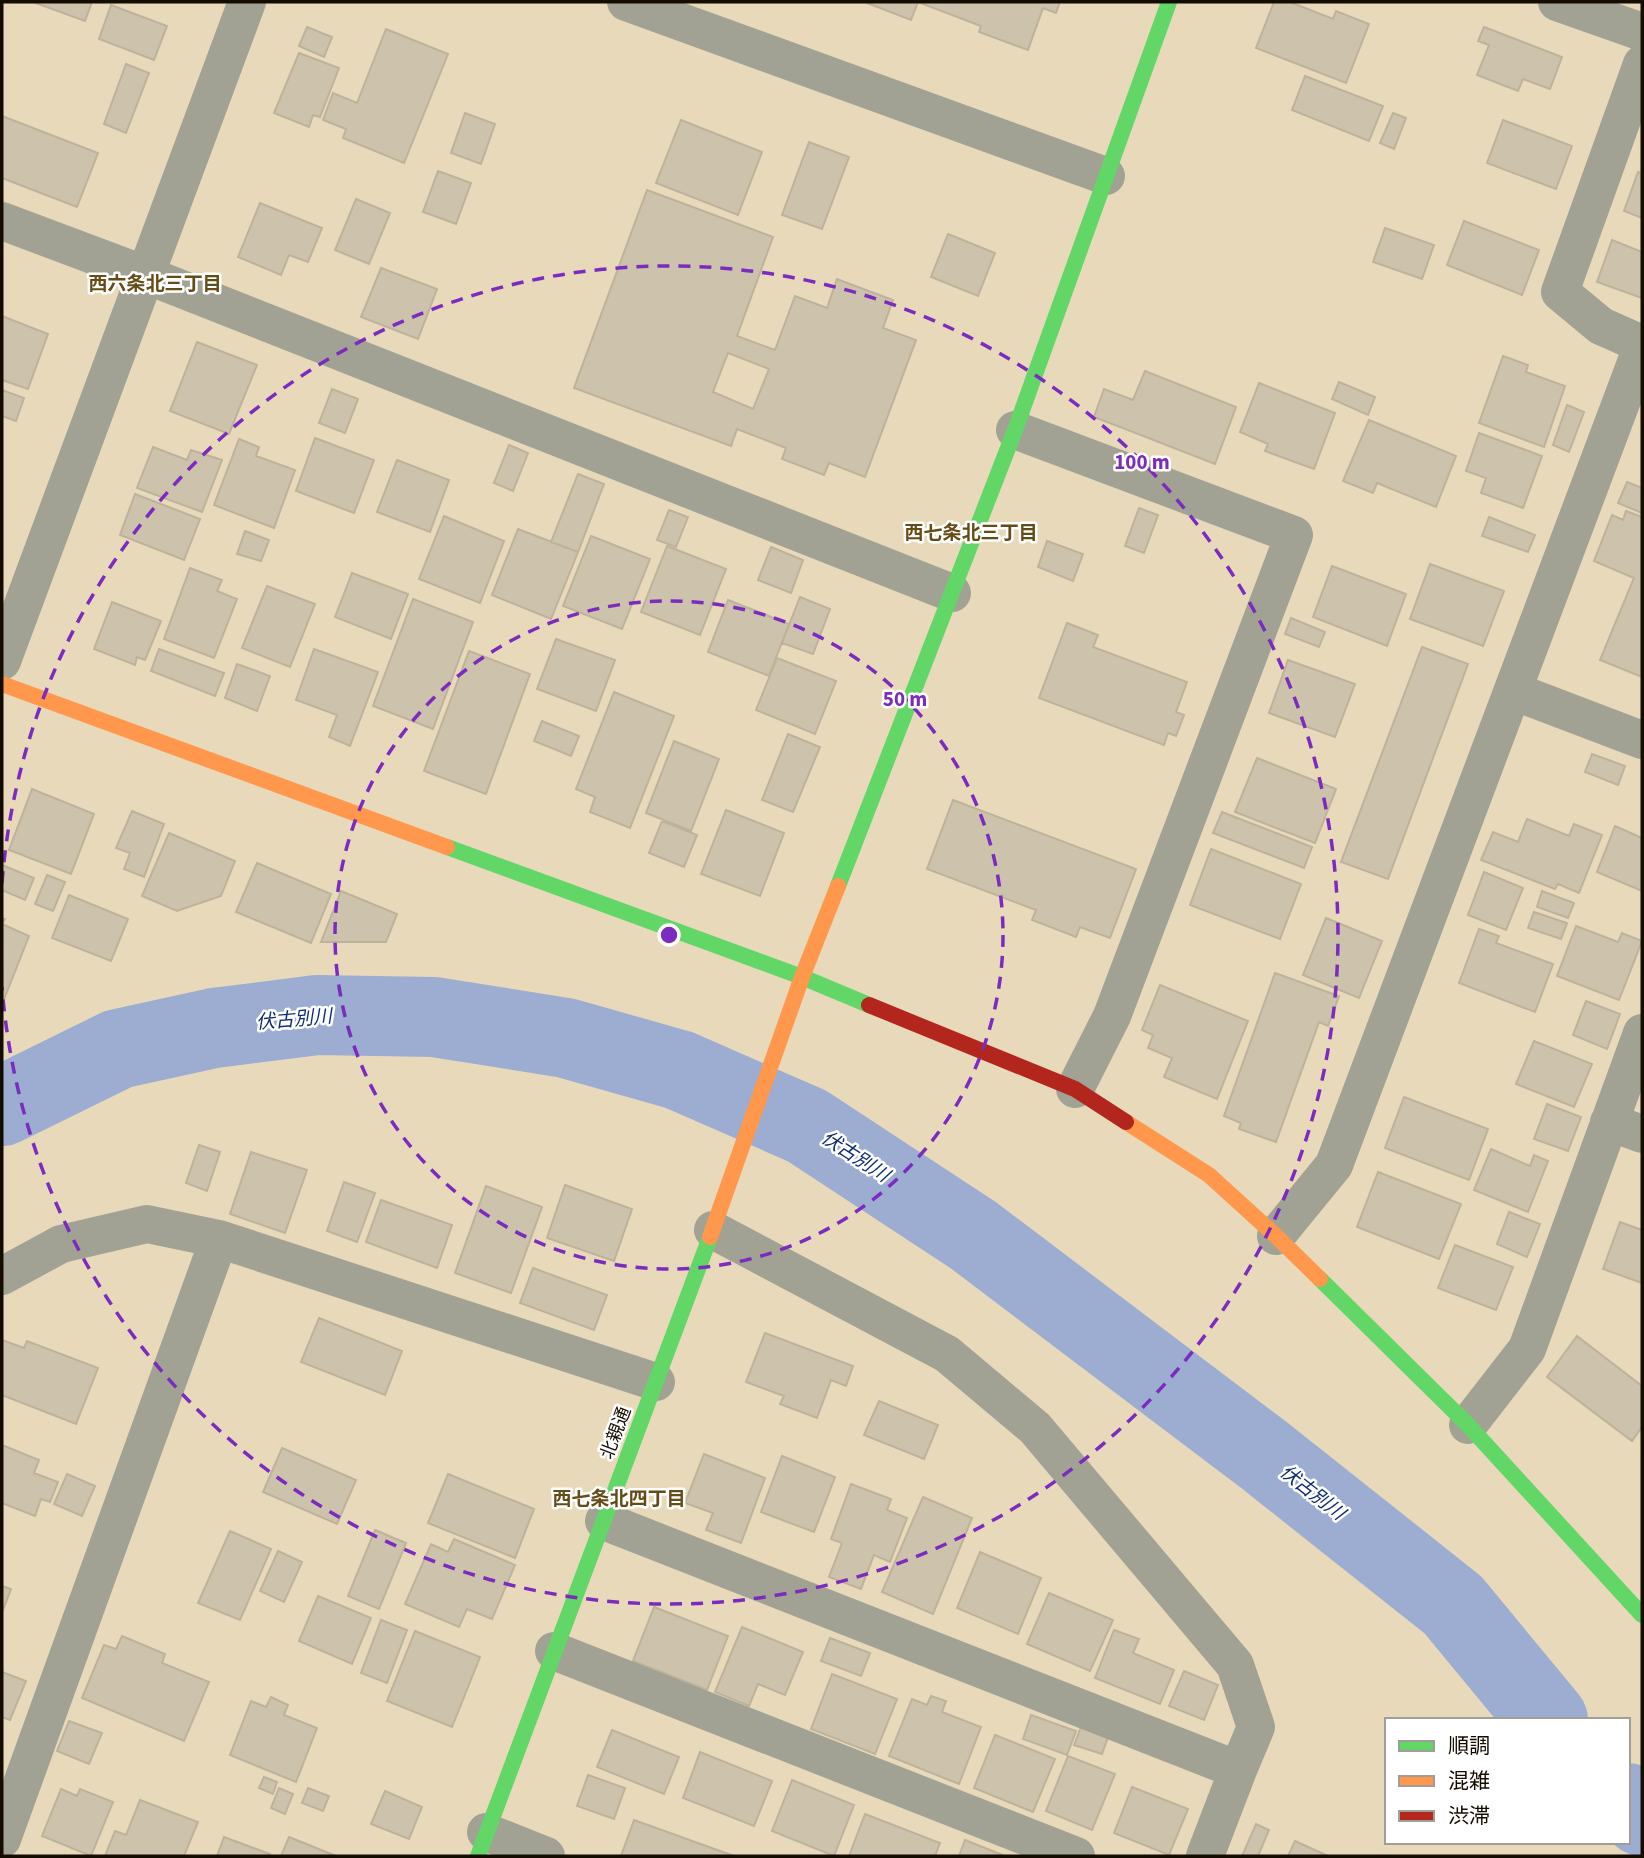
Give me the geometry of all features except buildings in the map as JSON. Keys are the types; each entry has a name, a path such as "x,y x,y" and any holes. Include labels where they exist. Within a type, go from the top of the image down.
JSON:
{"street":[{"path":"2,662 247,2"},
{"path":"626,2 1106,176"},
{"name":"北親通","path":"482,1844 713,1230 802,977 1015,430 1169,2"},
{"path":"1557,2 1642,32"},
{"path":"1276,1236 1334,1165 1642,345 1601,326 1560,292 1642,64"},
{"path":"2,221 146,275 952,593"},
{"path":"1015,430 1294,535 1112,1016 1075,1089"},
{"path":"2,684 802,977 1075,1089 1209,1175 1276,1236 1468,1425 1642,1615"},
{"path":"1513,691 1642,740"},
{"path":"1468,1425 1527,1349 1626,1128 1642,1033"},
{"path":"2,1276 61,1244 147,1224 219,1240 656,1382"},
{"path":"713,1230 947,1354 1035,1428 1235,1665 1256,1727 1205,1856"},
{"path":"2,1839 219,1240"},
{"path":"604,1521 1238,1770"},
{"path":"554,1651 1076,1856"},
{"path":"482,1844 546,1856"}],"waterway":[{"name":"伏古別川","path":"2,1106 118,1049 214,1028 317,1015 434,1017 566,1038 679,1070 807,1126 973,1235 1264,1455 1453,1605 1546,1718"},
{"name":"伏古別川","path":"1630,1805 1642,1816"}],"traffic: fast":[{"path":"838,886 1015,430 1169,2"},
{"path":"447,847 802,977 869,1005"},
{"path":"478,1856 710,1237"},
{"path":"1320,1279 1468,1425 1642,1615"}],"traffic: slow":[{"path":"2,684 447,847"},
{"path":"710,1237 802,977 838,886"},
{"path":"1126,1122 1209,1175 1320,1279"}],"traffic: jam":[{"path":"869,1005 1075,1089 1126,1122"}],"district":[{"name":"西六条北三丁目","path":"155,284"},
{"name":"西七条北三丁目","path":"971,533"},
{"name":"西七条北四丁目","path":"619,1499"}]}
